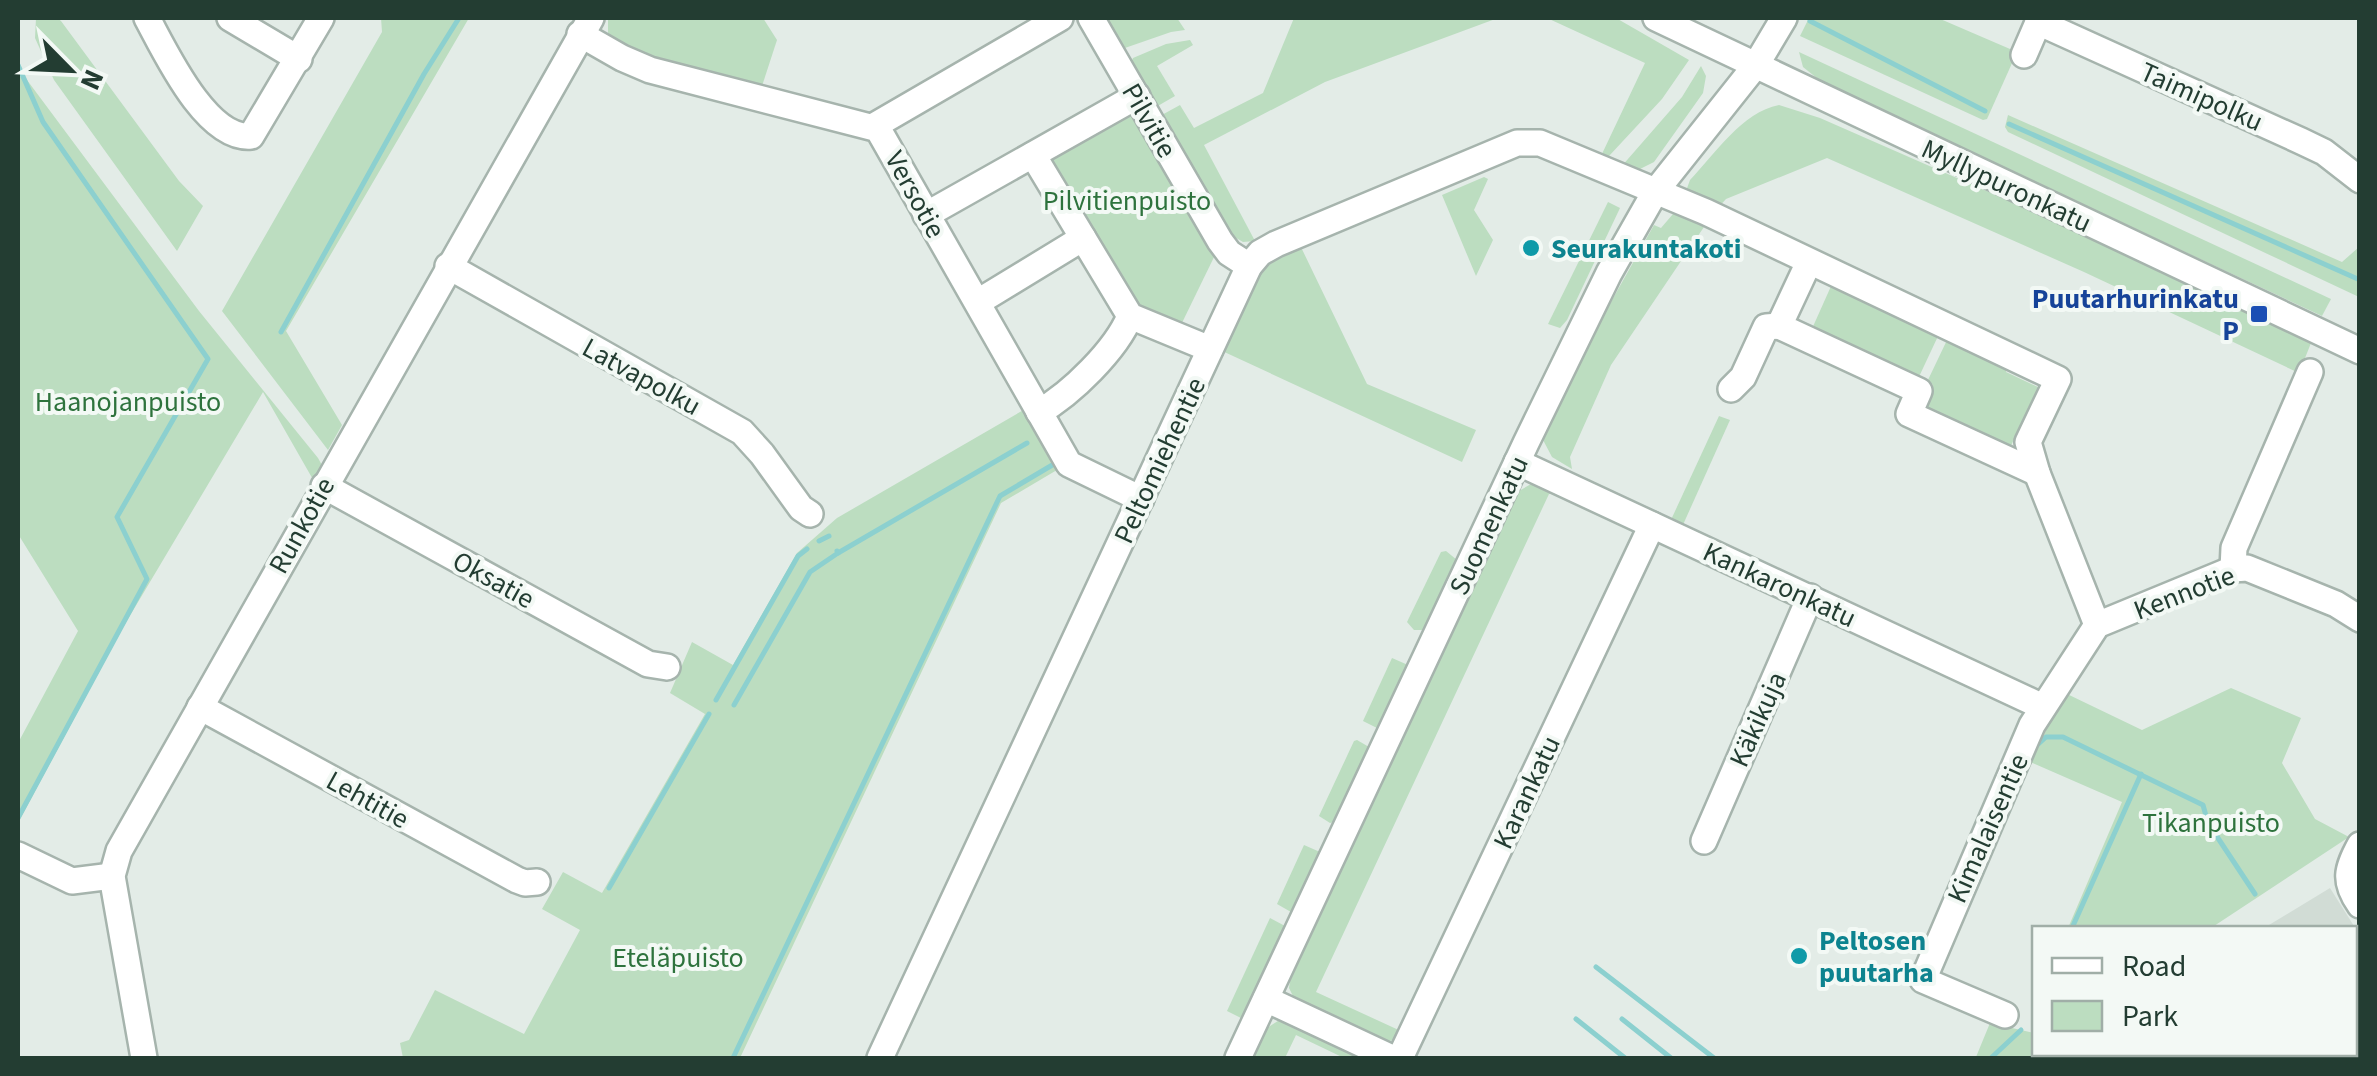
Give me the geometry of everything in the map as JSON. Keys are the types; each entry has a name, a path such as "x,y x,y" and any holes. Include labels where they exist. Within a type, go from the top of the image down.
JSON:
{"street":[{"path":"147,18 175,70 207,114 240,137 251,136 321,18"},
{"path":"230,18 299,59"},
{"path":"874,126 1060,18"},
{"name":"Pilvitie","path":"1091,18 1220,241 1229,253 1249,266"},
{"name":"Myllypuronkatu","path":"1656,18 2360,352"},
{"name":"Suomenkatu","path":"1238,1058 1602,287 1655,192 1756,65 1784,18"},
{"path":"2024,55 2039,20"},
{"name":"Taimipolku","path":"2039,20 2301,140 2360,180"},
{"name":"Versotie","path":"586,26 622,58 650,70 851,124 874,126 1069,464 1141,499"},
{"name":"Runkotie","path":"112,876 119,851 586,26"},
{"path":"926,215 1137,96"},
{"path":"1249,266 1260,253 1276,244 1522,142 1540,142 1706,212 2058,379 2028,442 2097,625"},
{"path":"1033,155 1130,316 1210,349"},
{"path":"978,302 1083,238"},
{"path":"1779,326 1809,262"},
{"name":"Latvapolku","path":"448,266 742,432 801,508 810,514"},
{"name":"Peltomiehentie","path":"880,1058 1249,266"},
{"path":"1039,412 1055,402 1108,351 1130,316"},
{"path":"1731,389 1743,377 1766,326 1779,326 1919,391 1909,414 2037,473"},
{"path":"2233,570 2234,548 2310,372"},
{"name":"Kankaronkatu","path":"1517,462 2043,707"},
{"name":"Oksatie","path":"324,486 648,664 667,667"},
{"name":"Karankatu","path":"1400,1058 1652,525"},
{"name":"Kennotie","path":"2043,707 2097,625 2233,570 2255,571 2336,604 2360,619"},
{"name":"Käkikuja","path":"1704,841 1810,597"},
{"name":"Lehtitie","path":"200,707 518,880 537,882"},
{"name":"Kimalaisentie","path":"2005,1015 1922,980 2043,707"},
{"path":"2360,845 2347,872 2360,905"},
{"path":"18,855 72,881 112,876 144,1058"},
{"path":"1266,999 1392,1058"}],"shaded area":[{"path":"2330,888 2354,926 2267,926"},
{"path":"2357,931 2359,934 2357,1020"},
{"path":"2092,1056 2304,1056 2300,1058"}],"green space":[{"path":"36,18 61,21 179,181 203,206 177,251 54,80 35,38"},
{"name":"Haanojanpuisto","path":"381,18 469,18 286,331 342,425 328,450 222,311 382,32"},
{"path":"608,18 763,18 777,40 761,89 627,50 608,33"},
{"path":"1102,18 1177,18 1185,30 1122,49"},
{"path":"1294,18 1498,18 1325,82 1204,145 1255,241 1243,242 1226,232 1160,116 1180,105 1194,128 1263,93"},
{"path":"1547,18 1616,18 1689,60 1662,99 1609,156 1601,156 1645,63"},
{"path":"1809,18 1938,18 2017,52 1987,119 1983,120 1800,36"},
{"path":"1190,40 1193,45 1157,66 1175,96 1156,107 1130,65 1133,58 1166,44"},
{"path":"1799,52 2331,299 2322,316 1823,83 1803,67"},
{"path":"1701,66 1706,76 1703,93 1654,162 1636,171 1621,167 1682,97"},
{"name":"Haanojanpuisto","path":"19,76 27,80 199,311 323,467 315,483 263,392 122,629 18,823 18,743 78,631 18,534"},
{"path":"1779,105 1820,118 2023,207 2311,343 2299,373 1827,158 1726,199 1715,211 1686,191 1690,180 1741,125"},
{"name":"Pilvitienpuisto","path":"1132,112 1216,253 1179,329 1143,314 1049,161 1053,154"},
{"path":"2008,115 2342,262 2359,247 2359,297 2008,132"},
{"path":"1484,177 1488,179 1474,210 1493,240 1476,276 1442,195"},
{"path":"1608,202 1620,208 1567,320 1560,328 1548,324"},
{"path":"1673,214 1708,221 1611,365 1570,457 1572,469 1552,457 1542,438 1592,336 1654,225 1661,228"},
{"path":"1299,243 1367,384 1476,430 1462,462 1220,350 1261,271"},
{"path":"1832,284 1939,334 1917,381 1811,331"},
{"path":"1948,338 2008,365 2006,372 2038,387 2009,450 1922,410 1933,385 1927,382"},
{"name":"Eteläpuisto","path":"1027,408 1062,467 1001,503 740,1058 403,1058 400,1043 409,1040 435,990 524,1034 580,930 542,909 563,872 602,893 705,714 670,693 692,642 733,665 797,553 837,518"},
{"path":"1719,416 1730,420 1682,527 1670,522"},
{"path":"1531,484 1554,493 1549,494 1316,992 1403,1032 1395,1040 1382,1042 1295,1000 1290,981 1519,491"},
{"path":"1446,551 1457,560 1424,630 1414,630 1407,622 1441,552"},
{"path":"1392,658 1408,665 1377,728 1363,721"},
{"name":"Tikanpuisto","path":"2231,688 2301,718 2282,763 2315,819 2349,837 2214,926 2069,926 2122,802 2030,762 2065,693 2142,730"},
{"path":"1357,740 1369,747 1334,822 1330,823 1319,816"},
{"path":"1304,845 1320,852 1291,912 1277,904"},
{"path":"1270,918 1285,926 1241,1018 1227,1011"},
{"path":"1281,1019 1367,1058 1344,1058 1296,1035 1285,1058 1252,1058 1267,1028"},
{"path":"1990,1023 2032,1033 2032,1056 2061,1058 1972,1058 1976,1057"}],"waterway":[{"path":"281,332 459,18"},
{"path":"1810,21 1985,111"},
{"path":"18,65 43,122 208,359 117,517 147,579 18,818"},
{"path":"2009,124 2360,280"},
{"path":"837,551 1027,443"},
{"path":"733,1058 1000,496 1054,464"},
{"path":"819,541 829,536"},
{"path":"716,700 798,556 807,549"},
{"path":"734,705 810,572 838,553"},
{"path":"609,888 709,714"},
{"path":"2035,747 2046,737 2063,737 2203,805 2208,823 2255,894"},
{"path":"2073,926 2141,774"},
{"path":"1596,967 1714,1058"},
{"path":"1576,1019 1625,1058"},
{"path":"1622,1019 1671,1058"},
{"path":"1991,1058 2021,1030"}],"place":[{"name":"Seurakuntakoti","path":"1531,248"},
{"name":"Puutarhurinkatu P","path":"2259,314"},
{"name":"Peltosen puutarha","path":"1799,956"}]}
